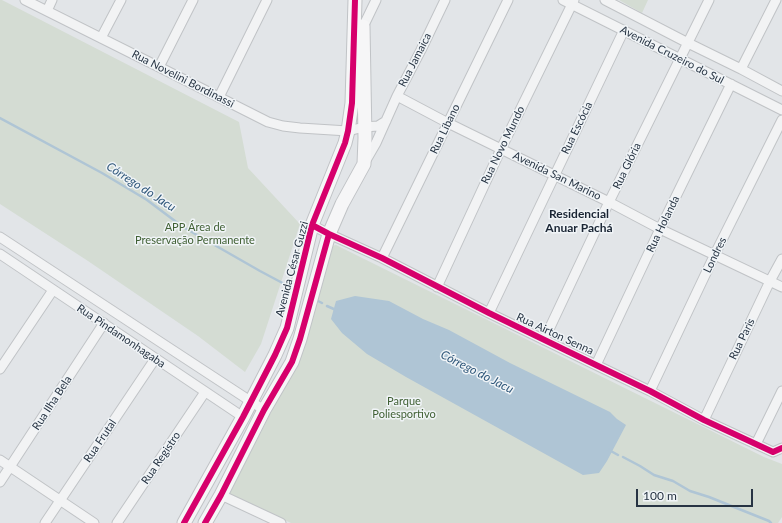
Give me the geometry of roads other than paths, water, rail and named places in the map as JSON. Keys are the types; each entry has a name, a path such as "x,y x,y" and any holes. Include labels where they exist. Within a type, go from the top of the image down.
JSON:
{"street":[{"name":"Rua Novelini Bordinassi","path":"25,0 268,122 300,128 348,131 364,127"},
{"path":"47,11 52,0"},
{"path":"101,38 121,0"},
{"path":"159,67 193,0"},
{"path":"219,97 267,0"},
{"name":"Avenida César Guzzi","path":"184,523 276,355 287,328 312,225 348,131 352,103 355,0"},
{"path":"205,523 221,495 264,410 292,362 300,339 329,234 342,204 364,164 364,0"},
{"path":"363,27 376,0"},
{"name":"Rua Jamaica","path":"364,164 376,143 397,96 445,0"},
{"name":"Rua Líbano","path":"382,258 508,0"},
{"name":"Avenida Cruzeiro do Sul","path":"563,0 573,2 680,59 782,110"},
{"name":"Avenida Cruzeiro do Sul","path":"605,0 742,69 782,91"},
{"name":"Rua Glória","path":"544,340 609,202 709,0"},
{"path":"742,69 776,0"},
{"name":"Rua Novo Mundo","path":"437,287 501,149 573,2"},
{"name":"Rua Escócia","path":"489,313 624,30"},
{"name":"Rua Holanda","path":"596,364 660,228 731,84"},
{"name":"Avenida San Marino","path":"397,96 448,123 782,287"},
{"name":"Londres","path":"650,392 715,254 782,120"},
{"path":"364,127 374,126 386,121"},
{"path":"344,143 351,139 358,138 362,140 364,147"},
{"name":"Rua Airton Senna","path":"312,225 382,258 544,340 596,364 704,420 773,452 782,448"},
{"path":"0,237 264,410"},
{"name":"Rua Pindamonhagaba","path":"1,256 104,323 155,359 243,417"},
{"name":"Rua Paris","path":"704,420 770,281 782,259"},
{"path":"0,369 53,290"},
{"name":"Rua Ilha Bela","path":"0,482 104,323"},
{"name":"Rua Frutal","path":"46,523 155,359"},
{"path":"756,444 782,391"},
{"name":"Rua Registro","path":"117,523 205,392"},
{"path":"0,460 94,523"},
{"path":"221,495 281,523"}],"water":[{"path":"355,296 389,301 610,412 626,425 599,473 583,475 367,354 342,333 331,319 336,301"}],"waterway":[{"name":"Córrego do Jacu","path":"0,118 102,173 147,200 183,227 290,287"},
{"name":"Córrego do Jacu","path":"316,300 322,303"},
{"name":"Córrego do Jacu","path":"327,306 336,310"},
{"name":"Córrego do Jacu","path":"609,450 618,455"},
{"name":"Córrego do Jacu","path":"623,457 654,475 673,481 690,491 709,497 771,523"}],"district":[{"name":"Residencial Anuar Pachá","path":"579,221"}],"park label":[{"name":"APP Área de Preservação Permanente","path":"195,233"},
{"name":"Parque Poliesportivo","path":"404,407"}]}
